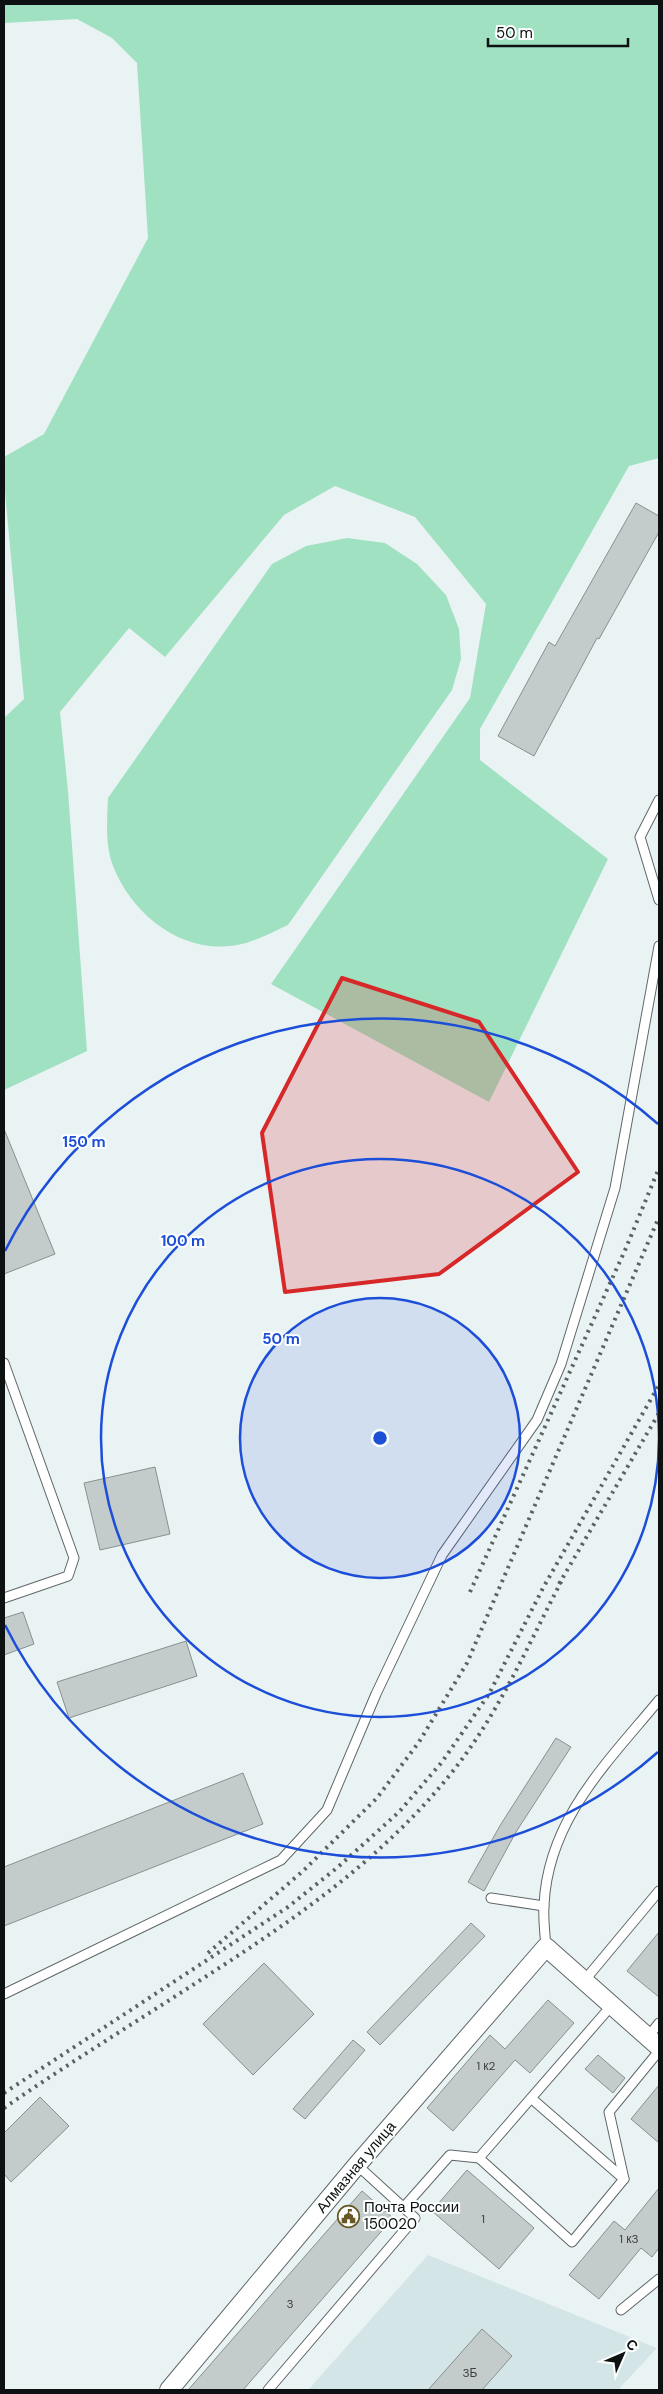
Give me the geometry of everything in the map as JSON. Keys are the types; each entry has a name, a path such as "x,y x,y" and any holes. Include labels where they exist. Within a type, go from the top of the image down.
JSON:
{"street":[{"path":"546,1948 654,2042"},
{"name":"Алмазная улица","path":"169,2390 357,2165 546,1948"}],"lane":[{"path":"659,800 640,837 659,900"},
{"path":"4,1994 281,1860 327,1810 376,1694 442,1556 537,1420 561,1364 615,1188 659,946"},
{"path":"4,1363 74,1558 68,1576 4,1598"},
{"path":"546,1948 544,1906 552,1861 566,1822 591,1784 659,1700"},
{"path":"584,1981 659,1891"},
{"path":"491,1898 544,1906"},
{"path":"479,2158 612,2005"},
{"path":"654,2042 659,2023"},
{"path":"624,2179 609,2112 659,2051"},
{"path":"531,2098 624,2179"},
{"path":"404,2207 450,2155 479,2158 572,2242 624,2179"},
{"path":"268,2390 274,2386 416,2218 357,2165"},
{"path":"621,2310 659,2279"}],"highlighted area":[{"path":"342,978 479,1022 578,1172 439,1274 285,1292 262,1133"}],"shaded area":[{"path":"428,2255 657,2348 618,2390 308,2390"}],"green space":[{"path":"4,4 659,4 659,458 629,466 480,729 480,760 608,859 489,1102 271,984 470,698 486,604 415,517 335,486 284,515 165,657 129,628 60,712 68,791 87,1051 4,1090 4,718 24,699 4,481 4,457 44,434 148,238 137,63 112,38 77,19 4,23"},
{"path":"347,538 385,543 417,564 446,595 459,629 461,659 452,690 288,925 246,943 225,946 204,945 184,940 149,918 122,885 110,858 107,832 108,798 272,564 306,546"}],"building":[{"path":"636,503 659,516 659,532 599,639 597,638 534,756 498,736 549,642 555,646"},
{"path":"4,1129 55,1254 4,1274"},
{"path":"155,1467 170,1534 100,1550 84,1483"},
{"path":"23,1612 34,1644 4,1655 4,1618"},
{"path":"186,1641 197,1676 69,1718 57,1682"},
{"path":"556,1738 571,1747 516,1832 484,1891 468,1882 501,1824"},
{"path":"243,1773 263,1824 4,1926 4,1867"},
{"path":"471,1923 485,1936 380,2045 367,2032"},
{"path":"659,1932 659,1997 627,1971"},
{"path":"264,1963 314,2014 253,2075 203,2024"},
{"path":"548,2000 574,2023 530,2073 515,2060 453,2131 427,2108 490,2035 505,2049"},
{"path":"353,2040 365,2050 305,2119 293,2109"},
{"path":"598,2055 625,2078 613,2093 585,2069"},
{"path":"659,2085 659,2143 631,2119"},
{"path":"40,2097 69,2126 11,2182 4,2174 4,2133"},
{"path":"467,2170 534,2228 499,2269 432,2211"},
{"path":"659,2188 659,2248 652,2257 641,2248 599,2299 569,2275 614,2221 625,2230"},
{"path":"362,2191 393,2218 243,2390 188,2390"},
{"path":"482,2329 512,2356 482,2390 428,2390"}],"railway":[{"path":"470,1592 626,1248 659,1168"},
{"path":"208,1953 303,1871 377,1798 419,1742 467,1663 659,1217"},
{"path":"4,2093 288,1907 338,1867 399,1812 442,1762 489,1694 543,1588 659,1385"},
{"path":"559,1584 659,1413"},
{"path":"4,2108 270,1934 336,1886 398,1832 453,1771 485,1726 562,1580"}],"place":[{"name":"Почта России 150020","path":"348,2216"}]}
